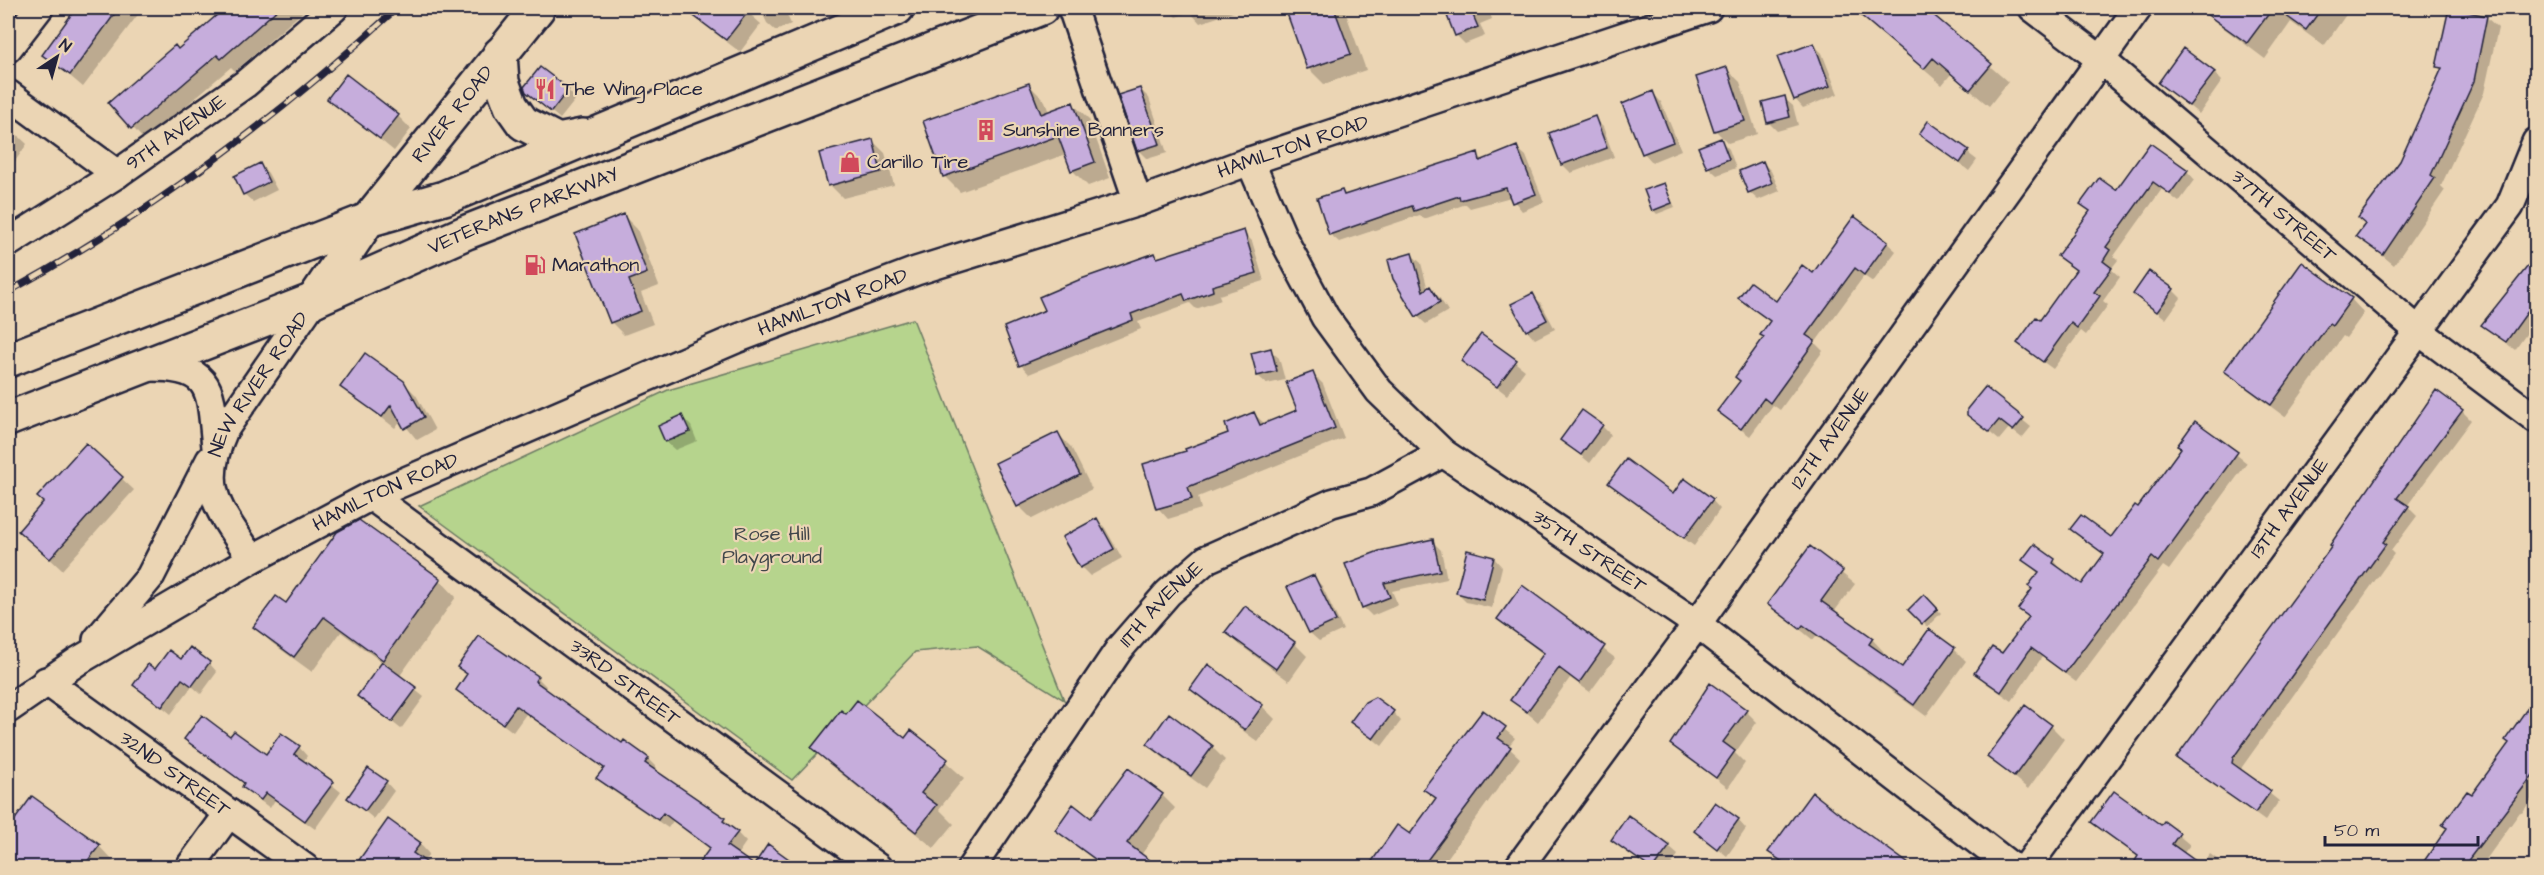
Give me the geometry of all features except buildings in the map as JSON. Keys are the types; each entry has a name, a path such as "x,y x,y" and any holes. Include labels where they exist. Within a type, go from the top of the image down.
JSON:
{"main road":[{"name":"RIVER ROAD","path":"368,220 538,8"},
{"path":"8,360 368,220 444,198 897,8"},
{"name":"VETERANS PARKWAY","path":"8,419 314,300 467,232 1041,8"},
{"path":"500,54 502,82 511,106 523,123 558,141 594,134"},
{"name":"NEW RIVER ROAD","path":"314,300 368,220"}],"street":[{"path":"8,48 39,8"},
{"name":"9TH AVENUE","path":"8,243 117,174 245,84 334,8"},
{"path":"1072,8 1138,202"},
{"name":"HAMILTON ROAD","path":"8,709 78,661 252,559 371,496 736,339 916,271 1138,202 1250,161 1708,8"},
{"name":"37TH STREET","path":"2033,8 2100,59 2420,332 2536,418"},
{"name":"12TH AVENUE","path":"1518,867 1697,624 2138,8"},
{"path":"8,94 117,174"},
{"name":"13TH AVENUE","path":"2026,867 2420,332 2510,206 2536,142"},
{"name":"35TH STREET","path":"1250,161 1284,240 1325,317 1379,391 1443,453 1697,624 2013,867"},
{"name":"NEW RIVER ROAD","path":"252,559 219,509 211,486 215,450 224,430 314,300"},
{"path":"78,661 150,577 215,450 209,390 194,374 175,366 143,367"},
{"name":"11TH AVENUE","path":"971,867 1120,648 1168,593 1207,559 1332,503 1371,492 1443,453"},
{"name":"33RD STREET","path":"371,496 878,867"},
{"name":"32ND STREET","path":"46,681 305,867"},
{"path":"189,867 229,813"}],"green space":[{"name":"Rose Hill Playground","path":"913,319 1064,700 977,646 915,652 792,780 419,506 668,390"}],"railway":[{"path":"8,292 112,230 211,162 306,88 397,8"}],"place":[{"name":"The Wing Place","path":"545,89"},
{"name":"Sunshine Banners","path":"986,130"},
{"name":"Carillo Tire","path":"850,162"},
{"name":"Marathon","path":"535,265"}]}
